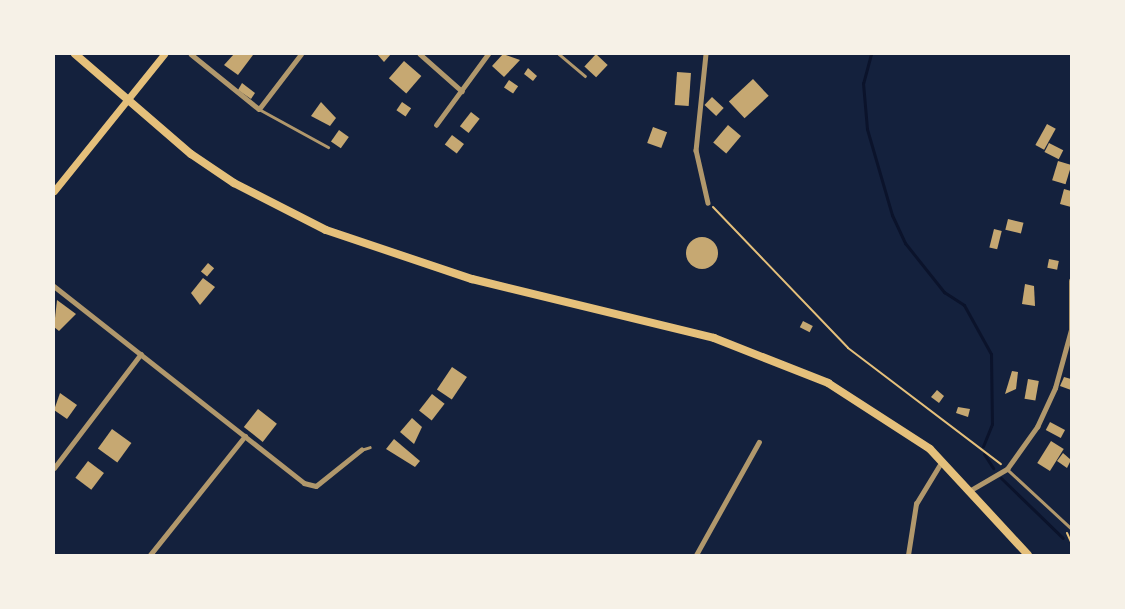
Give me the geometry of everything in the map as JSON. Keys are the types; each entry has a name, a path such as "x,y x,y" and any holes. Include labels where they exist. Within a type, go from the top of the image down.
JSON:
{"highway":[{"path":"75,54 191,154 234,183 326,230 472,280 757,352 867,405 942,460 1028,555"}],"main road":[{"path":"54,191 164,54"}],"street":[{"path":"191,54 260,109 301,54"},
{"path":"420,54 462,91"},
{"path":"436,124 488,54"},
{"path":"706,54 696,150 708,203"},
{"path":"971,490 1007,469 1037,427 1055,388 1071,331 1071,281"},
{"path":"54,286 304,483 316,486 361,450"},
{"path":"54,468 141,354"},
{"path":"150,555 245,436"},
{"path":"696,555 759,442"},
{"path":"908,555 916,504 942,460"}],"lane":[{"path":"559,54 585,76"},
{"path":"260,109 328,147"},
{"path":"361,450 370,447"},
{"path":"1007,469 1071,528"}],"path":[{"path":"708,203 848,348 1007,469"}],"building":[{"path":"234,54 253,55 238,75 224,65"},
{"path":"377,54 391,54 384,62"},
{"path":"503,54 520,60 504,77 492,66"},
{"path":"596,54 608,65 596,77 584,66"},
{"path":"404,61 421,76 406,93 389,78"},
{"path":"528,68 537,76 533,81 524,74"},
{"path":"677,72 691,73 689,106 675,105"},
{"path":"753,79 769,96 745,118 729,102"},
{"path":"509,80 518,86 513,94 504,87"},
{"path":"242,83 255,93 251,99 238,90"},
{"path":"712,97 724,108 716,116 704,105"},
{"path":"321,102 336,118 330,126 311,116"},
{"path":"402,102 411,108 406,116 396,110"},
{"path":"471,112 480,119 469,133 460,126"},
{"path":"1047,124 1056,129 1044,150 1035,145"},
{"path":"728,125 741,136 726,154 713,143"},
{"path":"653,127 667,132 661,148 647,143"},
{"path":"339,130 349,137 341,148 331,141"},
{"path":"452,135 464,144 457,154 445,145"},
{"path":"1049,143 1063,150 1059,159 1044,152"},
{"path":"1058,161 1071,165 1066,184 1052,180"},
{"path":"1064,189 1071,191 1071,207 1060,204"},
{"path":"1008,219 1024,223 1021,234 1005,230"},
{"path":"994,229 1002,231 997,249 989,247"},
{"path":"702,237 708,238 713,242 717,247 717,259 713,264 708,268 702,269 696,268 691,264 687,259 686,253 687,247 691,242 696,238"},
{"path":"1049,259 1059,261 1057,270 1047,268"},
{"path":"208,263 214,268 207,277 201,271"},
{"path":"203,278 215,287 200,305 191,293"},
{"path":"1025,284 1034,286 1035,306 1022,304"},
{"path":"57,300 76,314 59,331 54,327"},
{"path":"803,321 813,326 810,332 800,327"},
{"path":"452,367 467,377 452,399 437,389"},
{"path":"1012,371 1018,372 1016,389 1005,394"},
{"path":"1064,377 1071,379 1071,390 1060,386"},
{"path":"1028,379 1039,381 1035,401 1025,399"},
{"path":"937,390 944,396 939,403 931,397"},
{"path":"60,393 77,405 67,419 54,410"},
{"path":"432,394 445,404 432,420 419,411"},
{"path":"958,407 970,409 968,417 956,413"},
{"path":"258,409 277,424 263,442 244,427"},
{"path":"412,418 422,427 414,444 400,432"},
{"path":"1050,422 1065,430 1061,438 1046,430"},
{"path":"112,429 131,443 117,463 98,448"},
{"path":"394,439 420,461 415,467 386,449"},
{"path":"1051,441 1064,449 1050,471 1037,463"},
{"path":"1063,453 1071,460 1067,468 1057,461"},
{"path":"88,461 104,473 91,490 75,478"}],"waterway":[{"path":"871,54 863,83 867,129 892,215 905,243 944,292 964,305 991,354 992,424 983,446"},
{"path":"984,454 993,468"},
{"path":"1001,478 1063,538"}]}
